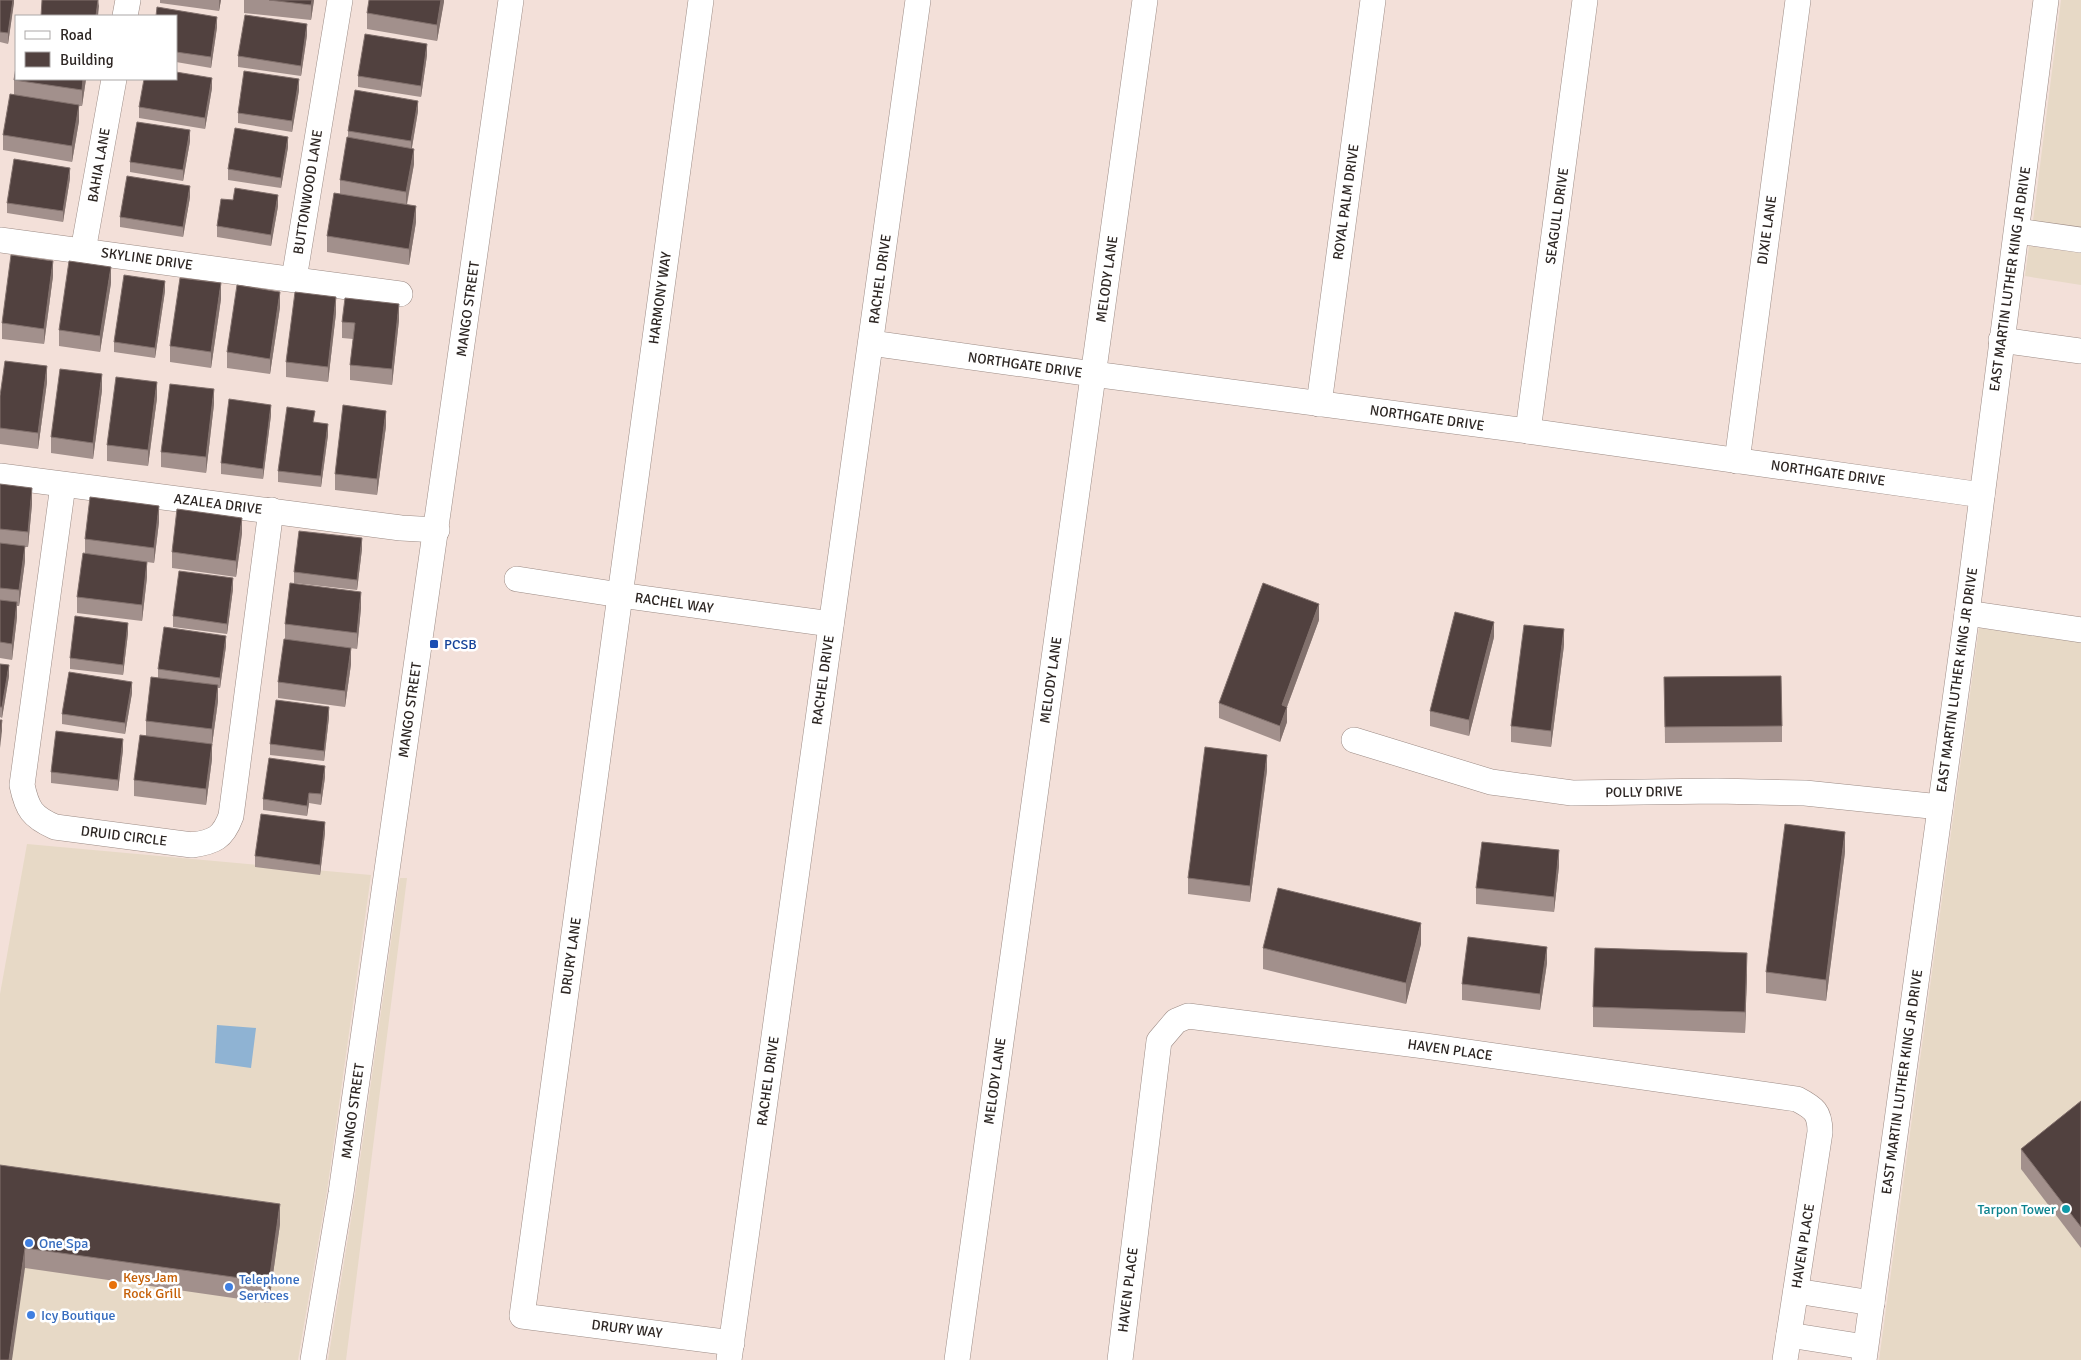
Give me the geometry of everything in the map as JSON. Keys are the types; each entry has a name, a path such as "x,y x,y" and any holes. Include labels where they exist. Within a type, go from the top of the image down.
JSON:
{"street":[{"path":"126,15 128,0"},
{"name":"BUTTONWOOD LANE","path":"294,279 340,0"},
{"name":"MANGO STREET","path":"313,1360 341,1193 437,530 511,0"},
{"name":"HARMONY WAY","path":"620,595 700,0"},
{"name":"RACHEL DRIVE","path":"730,1351 918,0"},
{"name":"MELODY LANE","path":"956,1360 1145,0"},
{"name":"ROYAL PALM DRIVE","path":"1319,404 1373,0"},
{"name":"SEAGULL DRIVE","path":"1528,431 1585,0"},
{"name":"DIXIE LANE","path":"1737,461 1798,0"},
{"name":"EAST MARTIN LUTHER KING JR DRIVE","path":"1864,1354 1967,613 2046,0"},
{"name":"BAHIA LANE","path":"83,251 114,80"},
{"path":"2017,232 2081,240"},
{"name":"SKYLINE DRIVE","path":"0,240 294,279"},
{"path":"294,279 400,294"},
{"path":"2001,340 2081,351"},
{"name":"NORTHGATE DRIVE","path":"871,343 1528,431 1982,495"},
{"name":"AZALEA DRIVE","path":"0,476 401,528 437,530"},
{"name":"DRUID CIRCLE","path":"63,484 22,785 25,800 32,812 42,821 55,827 192,845 216,839 226,830 231,816 271,510"},
{"name":"RACHEL WAY","path":"517,578 620,595 831,624"},
{"name":"DRURY LANE","path":"522,1316 620,595"},
{"path":"1967,613 2081,630"},
{"name":"POLLY DRIVE","path":"1354,740 1491,782 1572,794 1717,791 1805,793 1940,807"},
{"name":"HAVEN PLACE","path":"1120,1360 1159,1041 1176,1021 1188,1016 1425,1046 1797,1099 1812,1108 1820,1120 1820,1132 1785,1360"},
{"path":"1796,1291 1872,1303"},
{"name":"DRURY WAY","path":"522,1316 730,1351"},
{"path":"1789,1335 1864,1354"}],"shaded area":[{"path":"2061,0 2081,0 2081,227 2033,221"},
{"path":"2029,246 2081,253 2081,285 2025,276"},
{"path":"1979,628 2081,642 2081,1360 1879,1360"},
{"path":"27,844 371,875 327,1191 298,1360 0,1360 0,994"},
{"path":"400,878 407,878 346,1360 328,1360 355,1195"}],"water":[{"path":"217,1025 256,1028 251,1068 215,1063"}],"building":[{"path":"0,0 13,0 8,33 0,32"},
{"path":"42,0 98,0 96,15 41,15"},
{"path":"269,0 312,0 311,5"},
{"path":"369,0 441,0 437,25 367,13"},
{"path":"157,7 217,17 211,57 178,52 178,15 156,15"},
{"path":"245,15 307,24 301,66 238,56"},
{"path":"365,34 427,44 421,86 358,76"},
{"path":"244,71 299,79 292,121 238,113"},
{"path":"178,72 212,78 205,118 139,107 144,80 178,80"},
{"path":"15,74 15,80 83,80 82,90 14,80"},
{"path":"355,90 418,101 411,141 348,131"},
{"path":"10,94 79,105 72,146 3,135"},
{"path":"137,122 190,130 183,170 130,162"},
{"path":"235,128 288,137 281,178 228,169"},
{"path":"347,137 414,149 406,192 340,180"},
{"path":"14,159 70,168 63,211 7,203"},
{"path":"127,176 190,186 183,227 120,217"},
{"path":"235,188 278,195 271,235 217,226 221,199 233,200"},
{"path":"334,193 416,206 409,249 327,236"},
{"path":"11,255 53,261 44,329 2,323"},
{"path":"69,261 111,267 100,336 59,330"},
{"path":"124,275 165,281 155,348 114,342"},
{"path":"180,278 221,283 211,352 170,346"},
{"path":"237,285 280,292 270,359 227,352"},
{"path":"295,292 336,297 328,367 286,362"},
{"path":"345,298 399,304 392,369 350,365 355,323 342,322"},
{"path":"5,361 47,366 38,433 0,428 0,396"},
{"path":"60,369 102,374 93,443 51,437"},
{"path":"116,377 157,382 148,450 107,445"},
{"path":"170,384 214,389 206,457 161,452"},
{"path":"229,399 271,405 263,469 221,463"},
{"path":"343,405 386,411 377,479 335,474"},
{"path":"287,407 315,411 313,422 328,424 321,476 278,471"},
{"path":"0,484 32,488 28,532 0,529"},
{"path":"90,497 159,506 154,548 85,539"},
{"path":"177,509 242,518 236,561 172,552"},
{"path":"299,531 362,538 357,580 294,572"},
{"path":"0,543 25,546 19,590 0,588"},
{"path":"83,553 147,562 142,605 77,597"},
{"path":"179,571 233,578 227,624 173,616"},
{"path":"290,583 361,592 357,633 285,624"},
{"path":"1263,583 1319,604 1282,705 1287,707 1280,726 1219,703"},
{"path":"0,600 17,602 12,644 0,642"},
{"path":"1455,612 1494,622 1469,720 1430,711"},
{"path":"75,616 128,623 123,665 70,658"},
{"path":"1524,625 1564,629 1551,731 1511,726"},
{"path":"164,627 226,636 220,678 158,669"},
{"path":"284,639 351,648 345,691 278,682"},
{"path":"0,664 9,665 2,707 0,707"},
{"path":"69,672 132,682 125,723 62,714"},
{"path":"1781,676 1782,726 1665,727 1664,677"},
{"path":"151,677 218,685 212,729 146,721"},
{"path":"276,700 329,707 324,751 270,744"},
{"path":"0,720 2,720 0,737"},
{"path":"56,731 123,739 118,780 51,772"},
{"path":"140,735 212,744 206,789 134,780"},
{"path":"1205,747 1267,755 1250,886 1188,878"},
{"path":"269,758 325,766 321,794 309,793 307,806 263,799"},
{"path":"261,814 325,822 320,865 255,856"},
{"path":"1785,824 1845,832 1826,980 1766,972"},
{"path":"1482,842 1559,850 1554,897 1476,888"},
{"path":"1278,888 1421,923 1406,983 1263,948"},
{"path":"1468,937 1547,947 1540,994 1462,984"},
{"path":"1595,948 1747,953 1745,1012 1593,1007"},
{"name":"Tarpon Tower","path":"2081,1101 2081,1227 2021,1149"},
{"path":"0,1165 280,1204 269,1282 25,1248 9,1360 0,1360"}],"place":[{"name":"PCSB","path":"434,644"},
{"name":"Tarpon Tower","path":"2066,1209"},
{"name":"One Spa","path":"29,1243"},
{"name":"Keys Jam Rock Grill","path":"113,1285"},
{"name":"Telephone Services","path":"229,1287"},
{"name":"Icy Boutique","path":"31,1315"}]}
